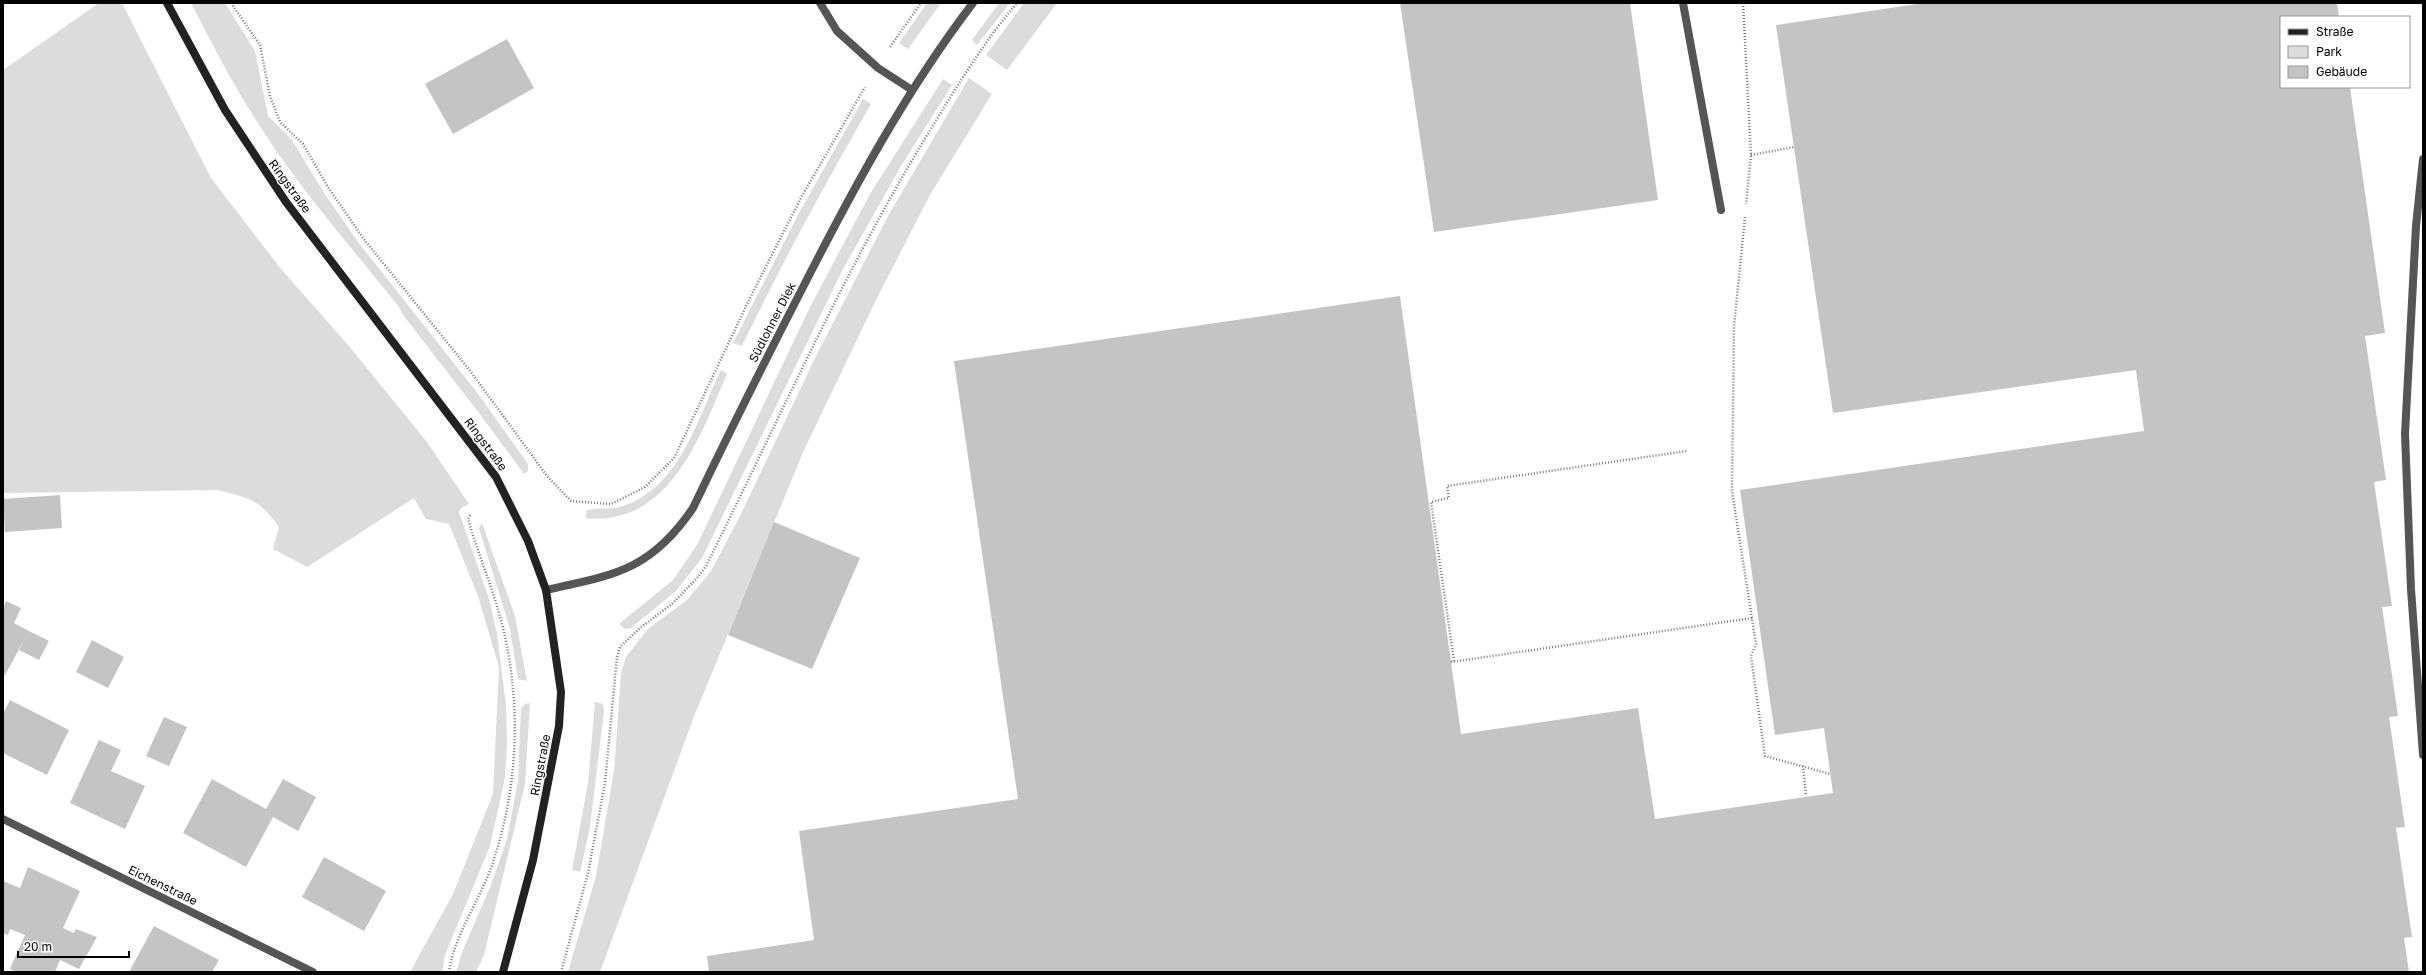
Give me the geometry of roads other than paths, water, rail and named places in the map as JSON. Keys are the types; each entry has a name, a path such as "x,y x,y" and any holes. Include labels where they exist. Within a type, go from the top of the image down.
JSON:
{"main road":[{"name":"Ringstraße","path":"167,3 225,110 286,202 496,477 528,541 546,590 561,692 559,726 533,860 504,972"}],"street":[{"path":"820,3 837,31 878,68 912,90"},
{"name":"Südlohner Diek","path":"546,590 615,574 636,565 654,553 679,527 692,508 835,225 912,90 939,47 973,3"},
{"path":"1684,3 1721,210"},
{"path":"2423,159 2416,226 2405,434 2412,596 2423,755"},
{"name":"Eichenstraße","path":"3,819 312,972"}]}
